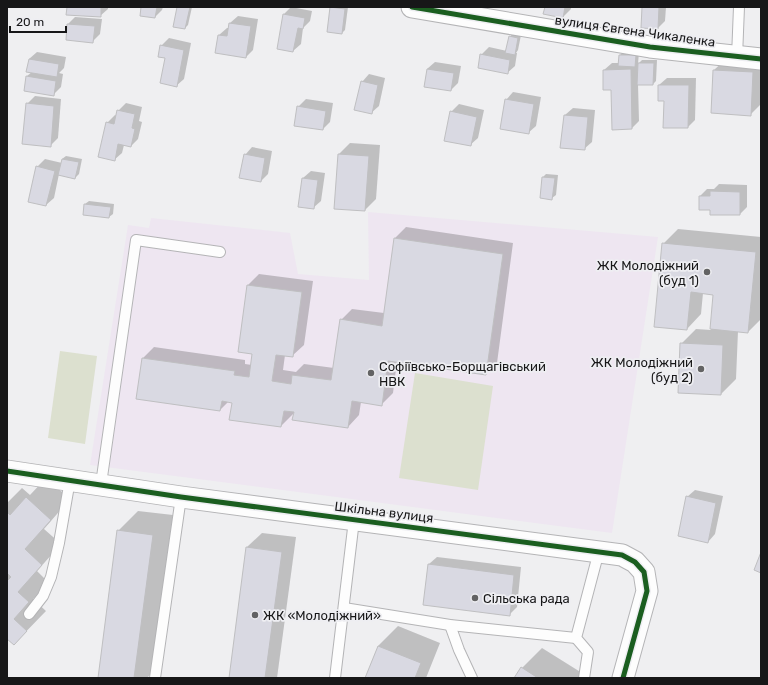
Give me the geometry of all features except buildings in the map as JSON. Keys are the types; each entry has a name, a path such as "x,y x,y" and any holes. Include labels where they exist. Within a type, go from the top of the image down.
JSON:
{"street":[{"name":"вулиця Євгена Чикаленка","path":"412,7 650,46 761,59"},
{"name":"Шкільна вулиця","path":"7,471 181,497 622,555 635,562 644,572 647,591 624,678"}],"lane":[{"path":"738,57 739,7"},
{"path":"101,484 136,240 220,252"},
{"path":"29,614 43,596 51,577 59,543 70,480"},
{"path":"155,678 181,497"},
{"path":"335,678 354,520"},
{"path":"576,638 599,551"},
{"path":"344,608 450,625 576,638 588,652 584,678"},
{"path":"450,625 459,650 472,678"}],"shaded area":[{"name":"Софіївсько-Борщагівський НВК","path":"368,212 658,237 612,533 90,465 128,225 149,228 151,218 290,233 298,274 369,280"}],"green space":[{"path":"60,351 97,356 85,444 48,438"},
{"path":"415,373 493,386 478,490 399,478"}],"cycle path":[{"path":"412,7 650,47 761,59"},
{"path":"7,471 181,497 622,555 635,562 644,572 647,591 623,678"}],"place":[{"name":"ЖК Молодіжний (буд 1)","path":"707,272"},
{"name":"ЖК Молодіжний (буд 2)","path":"701,369"},
{"name":"Софіївсько-Борщагівський НВК","path":"371,373"},
{"name":"Сільська рада","path":"475,598"},
{"name":"ЖК «Молодіжний»","path":"255,615"}]}
